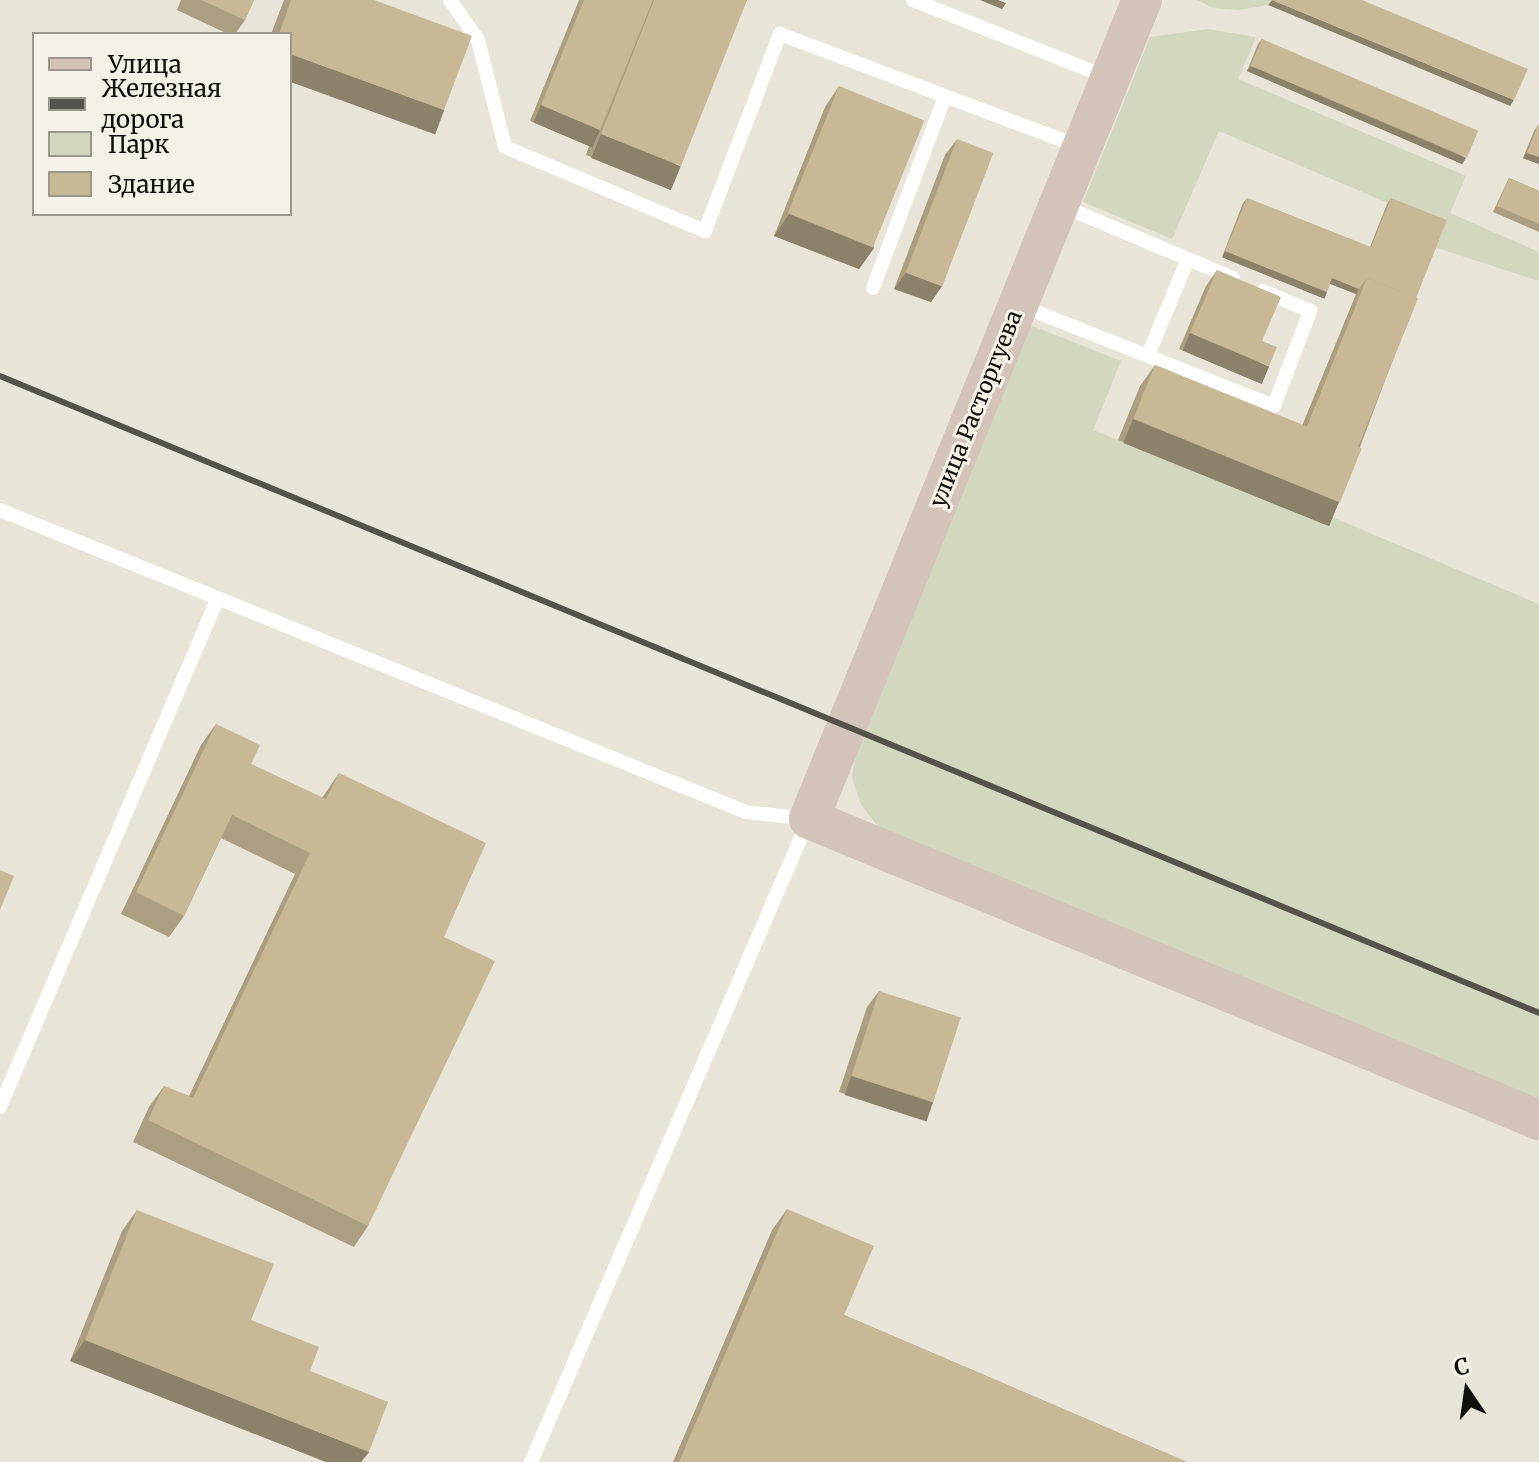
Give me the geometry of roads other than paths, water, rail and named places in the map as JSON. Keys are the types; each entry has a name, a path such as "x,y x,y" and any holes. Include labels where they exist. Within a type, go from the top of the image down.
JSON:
{"street":[{"name":"улица Расторгуева","path":"809,819 1142,0"},
{"path":"809,819 1539,1120"}],"lane":[{"path":"450,0 478,40 505,147 705,231 780,34 1082,147"},
{"path":"913,0 1110,78"},
{"path":"873,288 945,96"},
{"path":"1018,305 1274,406 1310,311 1059,205"},
{"path":"1148,355 1188,259"},
{"path":"0,510 746,812 809,819 531,1462"},
{"path":"0,1107 217,600"}],"railway":[{"path":"0,376 1539,1013"}]}
